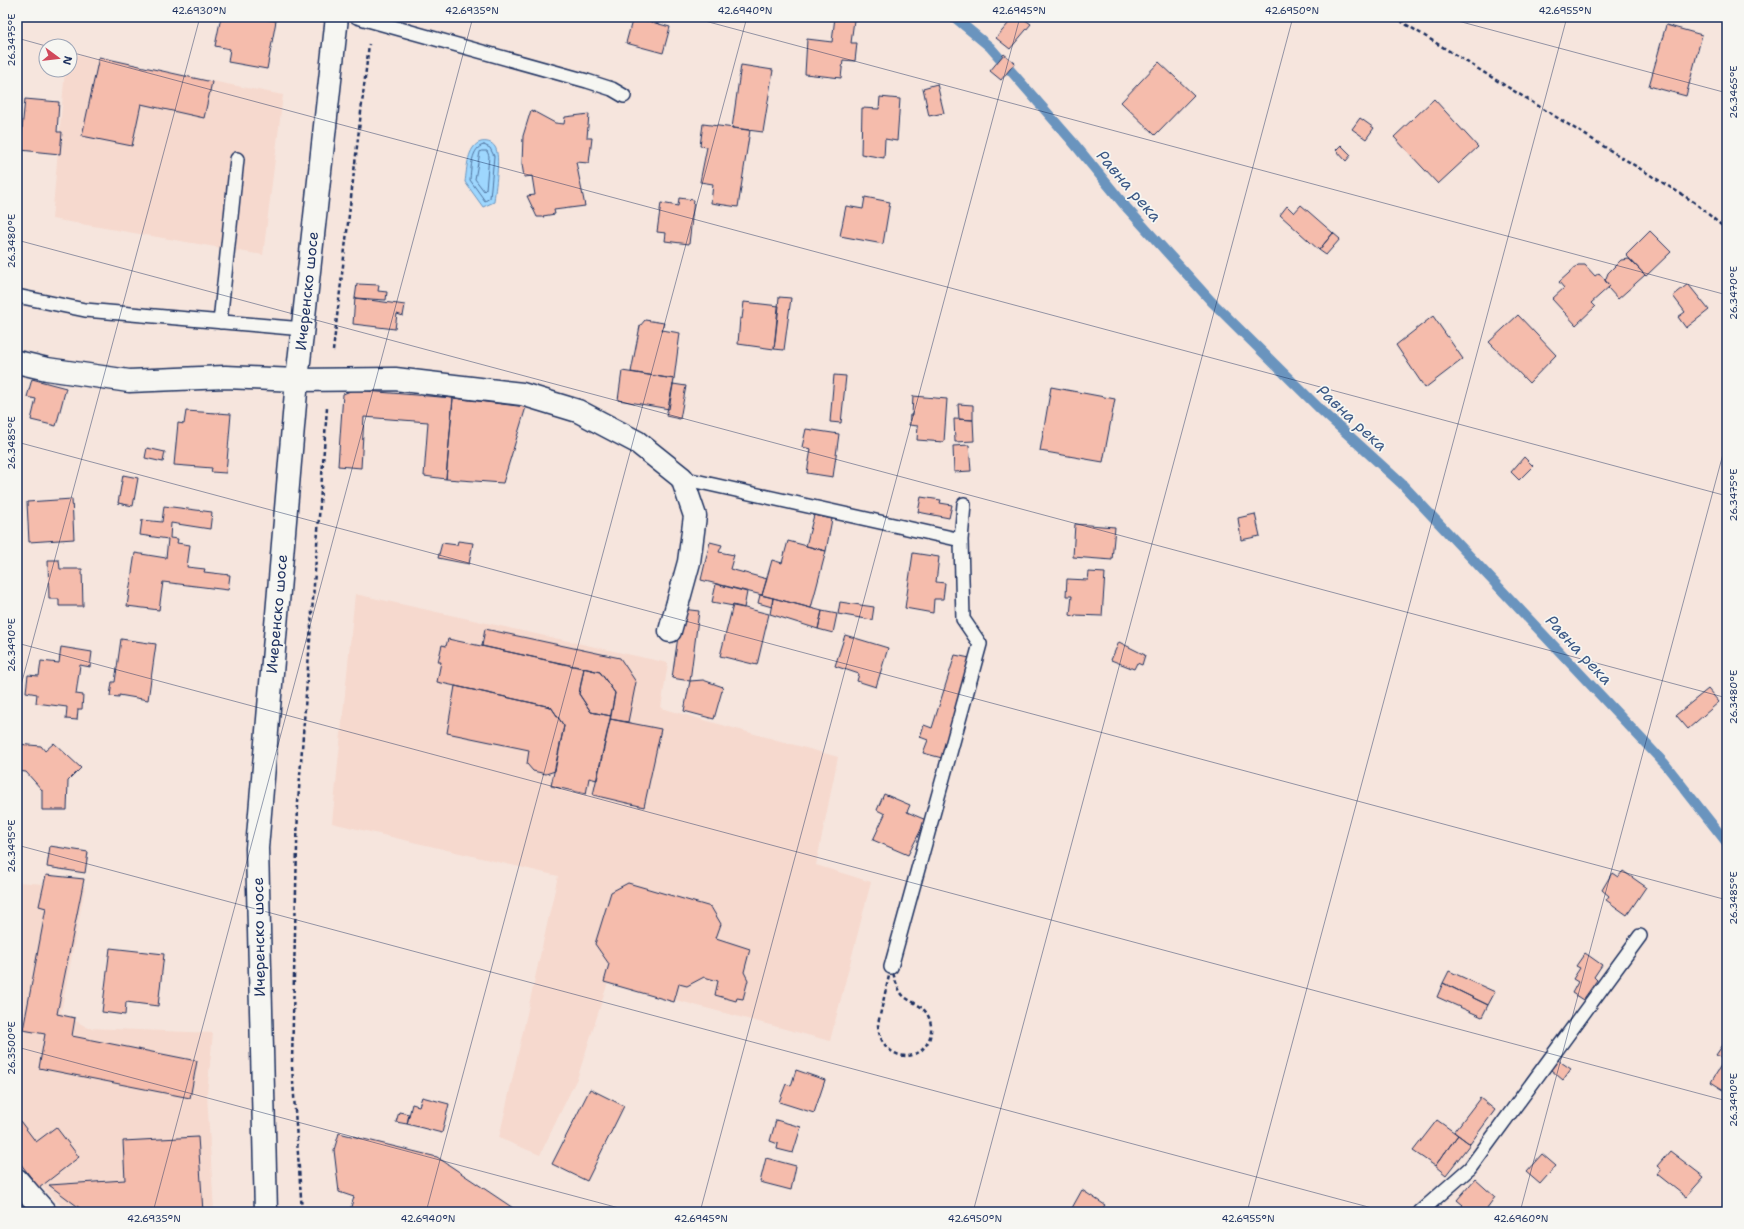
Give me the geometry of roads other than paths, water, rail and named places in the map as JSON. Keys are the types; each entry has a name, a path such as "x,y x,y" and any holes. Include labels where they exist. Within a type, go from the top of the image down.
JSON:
{"street":[{"name":"Ичеренско шосе","path":"266,1212 256,848 297,380 336,17"},
{"path":"17,362 47,369 129,380 225,377 297,380 395,379 522,394 578,411 637,442 682,478 695,516 689,562 670,631"},
{"path":"17,1180 45,1212"}],"lane":[{"path":"357,17 587,81 612,89 624,96"},
{"path":"220,322 237,158"},
{"path":"17,296 85,310 303,329"},
{"path":"682,478 961,540"},
{"path":"891,967 980,644 963,619 961,540 964,504"},
{"path":"1420,1212 1470,1168 1640,936"}],"water":[{"path":"481,142 489,142 494,145 498,158 494,202 483,207 465,182 470,153 476,144"}],"waterway":[{"name":"Равна река","path":"954,17 990,47 1072,141 1126,207 1211,301 1320,409 1402,484 1665,764 1727,843"}]}
